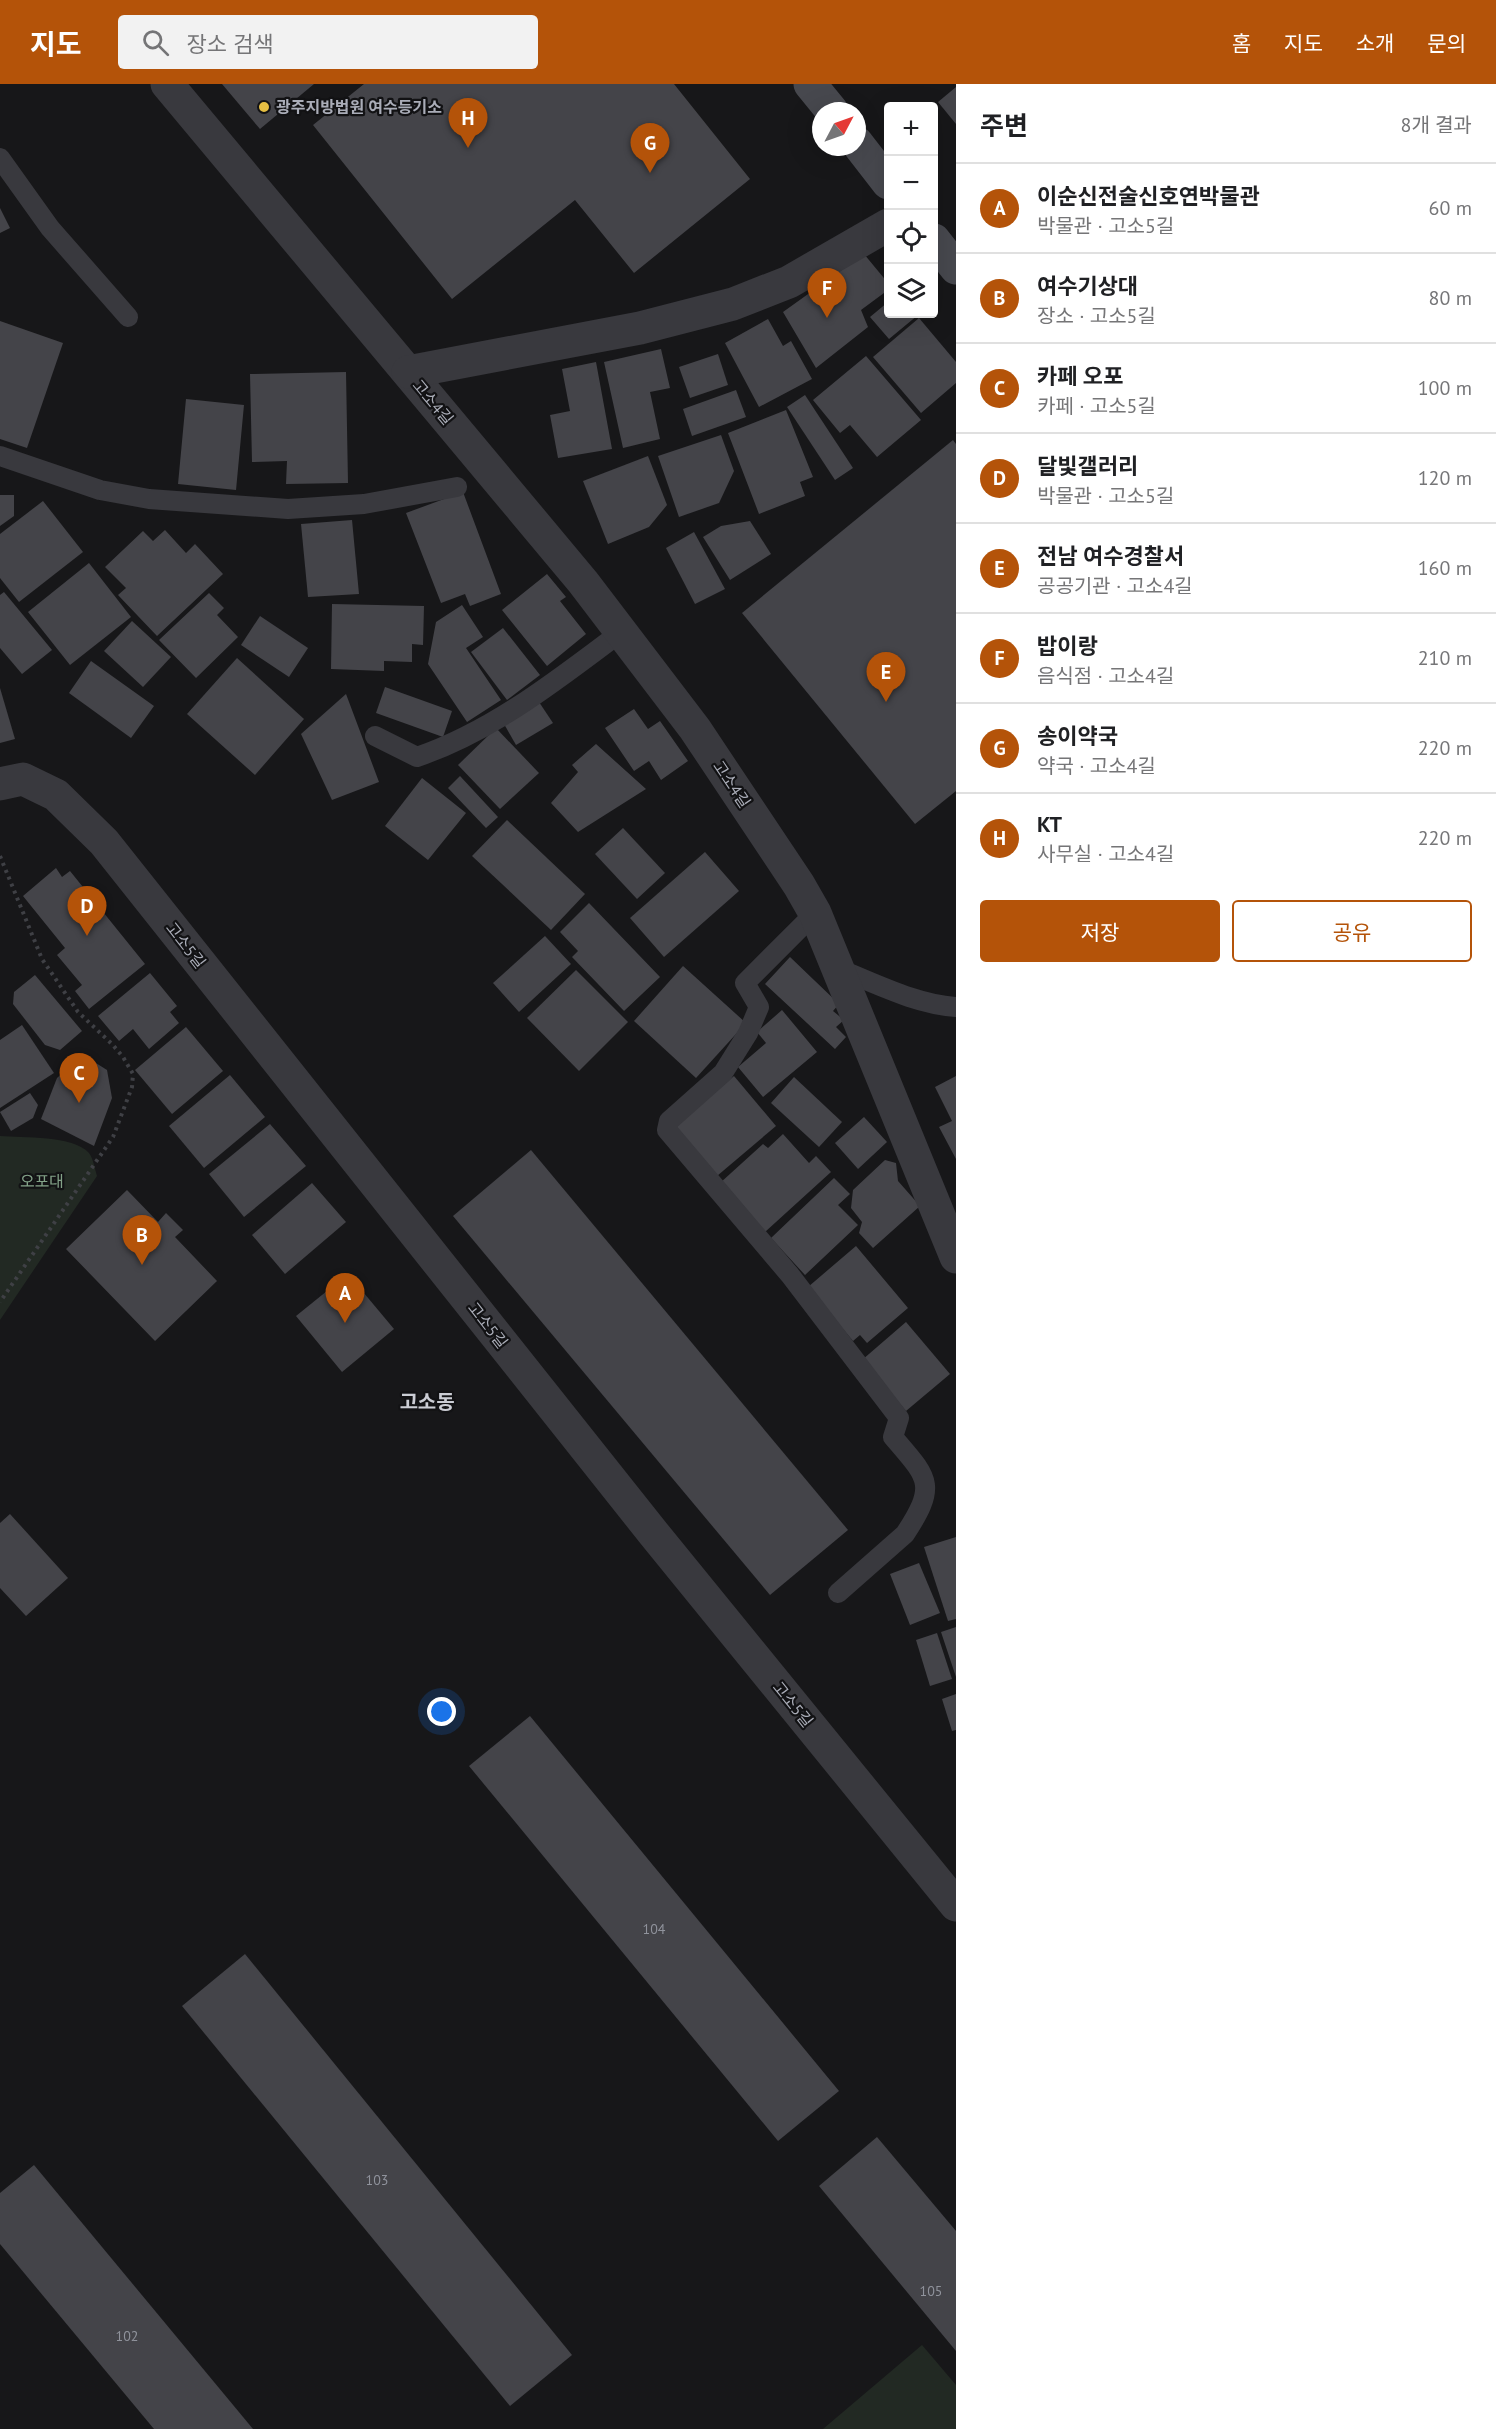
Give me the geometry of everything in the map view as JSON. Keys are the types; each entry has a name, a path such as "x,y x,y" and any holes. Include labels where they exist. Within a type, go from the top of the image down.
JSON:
{"street":[{"name":"고소4길","path":"167,84 583,582 695,729 815,912 956,1257"},
{"path":"810,84 825,102"},
{"path":"866,155 884,178"},
{"name":"고소4길","path":"408,372 640,328 733,304 789,282 884,227"},
{"name":"고소5길","path":"0,784 23,779 56,795 104,842 654,1534 956,1905"}],"lane":[{"path":"0,158 50,228 128,317"},
{"path":"0,456 110,492 149,499 288,509 364,504 457,487"},
{"path":"375,736 417,757 444,748 540,693 621,632"},
{"path":"815,912 745,983 759,1006 748,1033 723,1073 669,1121 667,1130 790,1275 899,1418 892,1437 921,1470 925,1479 926,1491 904,1534 838,1593"},
{"path":"839,969 912,998 956,1007"}],"path":[{"path":"0,856 42,959 78,1012 118,1051 133,1074 132,1087 113,1137 0,1302"}],"green space":[{"name":"오포대","path":"0,1136 60,1140 82,1147 89,1153 97,1176 0,1320"},
{"path":"922,2345 956,2385 956,2429 823,2429"}],"building":[{"name":"광주지방법원 여수등기소","path":"222,84 314,84 260,129"},
{"path":"364,84 674,84 750,179 634,273 575,200 452,299 313,125"},
{"path":"956,87 956,124 938,102"},
{"path":"0,208 10,228 0,233"},
{"path":"864,254 884,278 884,293 861,310 868,327 816,368 783,312"},
{"path":"884,305 884,318 914,318 889,339 870,317"},
{"path":"919,318 956,362 956,383 921,413 873,357"},
{"path":"768,319 783,346 791,341 812,379 759,407 725,343"},
{"path":"0,321 63,343 27,448 0,439"},
{"path":"661,349 670,388 650,392 660,439 623,448 604,362"},
{"path":"718,354 728,385 690,398 679,367"},
{"path":"866,356 921,420 877,457 850,425 840,433 813,400"},
{"path":"596,362 612,449 558,458 550,415 570,411 562,369"},
{"path":"346,372 348,483 286,484 287,461 252,462 250,374"},
{"path":"736,390 746,417 692,436 683,409"},
{"path":"805,395 853,468 835,480 787,407"},
{"path":"186,399 244,405 236,490 178,484"},
{"path":"786,410 813,477 800,482 805,496 759,514 728,433"},
{"path":"721,435 734,471 719,503 679,517 658,456"},
{"path":"953,440 956,444 956,791 915,824 742,613"},
{"path":"648,456 667,505 649,527 608,544 583,481"},
{"path":"463,492 501,594 470,606 465,594 441,603 406,513"},
{"path":"0,495 14,495 14,516 0,526"},
{"path":"43,501 83,552 19,602 0,578 0,534"},
{"path":"352,520 359,594 308,597 301,524"},
{"path":"750,521 771,554 730,580 703,537 721,526"},
{"path":"165,530 186,553 195,544 223,574 157,636 118,595 126,588 105,567 143,531 153,541"},
{"path":"694,532 725,589 695,604 666,548"},
{"path":"89,563 131,617 70,665 28,612"},
{"path":"547,574 566,597 560,601 586,634 547,666 502,610"},
{"path":"4,592 52,650 22,674 0,648 0,595"},
{"path":"209,593 224,608 217,615 238,637 196,678 159,640"},
{"path":"332,604 424,606 423,645 412,644 412,662 384,661 384,671 331,669"},
{"path":"462,605 483,637 466,648 501,700 467,722 428,664 436,622"},
{"path":"260,616 308,648 289,677 241,645"},
{"path":"132,621 171,657 143,687 104,651"},
{"path":"503,628 540,675 507,700 471,652"},
{"path":"237,658 304,719 255,775 187,714"},
{"path":"91,661 154,706 131,738 69,693"},
{"path":"385,687 452,711 443,737 376,713"},
{"path":"0,688 15,739 0,743"},
{"path":"346,694 379,782 332,800 301,734"},
{"path":"539,702 553,723 516,745 504,724"},
{"path":"634,709 648,729 660,721 688,761 661,780 649,761 634,771 605,728"},
{"path":"496,728 539,773 500,809 458,765"},
{"path":"596,744 646,789 578,832 551,803 578,772 572,765"},
{"path":"460,776 498,817 486,828 448,788"},
{"path":"422,778 466,813 428,860 385,826"},
{"path":"507,820 585,894 551,930 472,856"},
{"path":"623,828 665,873 637,899 595,854"},
{"path":"705,852 739,891 664,957 630,918"},
{"path":"56,868 62,877 70,871 145,964 89,1009 75,991 82,985 57,955 65,948 23,896"},
{"path":"589,903 660,977 624,1011 572,957 578,951 560,932"},
{"path":"545,936 571,964 519,1012 493,983"},
{"path":"790,957 839,1004 833,1011 844,1020 836,1027 846,1037 835,1049 765,984"},
{"path":"683,966 746,1023 696,1078 634,1021"},
{"path":"576,970 628,1022 579,1071 527,1018"},
{"path":"150,973 177,1006 170,1012 179,1023 149,1049 133,1029 119,1041 98,1016"},
{"path":"35,975 82,1031 60,1050 45,1045 13,1004 14,992"},
{"path":"782,1010 817,1052 763,1097 738,1067 766,1043 757,1032"},
{"path":"22,1025 54,1073 0,1108 0,1040"},
{"path":"186,1027 223,1071 172,1114 135,1070"},
{"path":"83,1055 107,1070 112,1098 94,1146 41,1119 57,1078"},
{"path":"230,1075 265,1117 204,1168 169,1126"},
{"path":"734,1076 776,1126 717,1176 675,1126"},
{"path":"956,1076 956,1159 939,1127 952,1121 935,1087"},
{"path":"794,1077 842,1122 819,1147 771,1103"},
{"path":"30,1093 38,1105 33,1118 11,1131 0,1112"},
{"path":"864,1117 887,1142 858,1169 835,1143"},
{"path":"270,1124 306,1166 244,1217 209,1174"},
{"path":"783,1134 809,1163 816,1156 831,1172 765,1232 720,1183 763,1144 768,1148"},
{"path":"531,1150 848,1530 770,1595 453,1216"},
{"path":"885,1160 896,1163 898,1181 920,1206 873,1248 859,1233 862,1222 851,1208 853,1190"},
{"path":"834,1178 850,1194 838,1205 858,1225 805,1275 771,1238"},
{"path":"312,1183 346,1222 285,1274 252,1235"},
{"path":"127,1190 158,1222 166,1213 183,1230 175,1237 217,1281 155,1341 66,1249"},
{"path":"856,1246 908,1308 867,1343 860,1335 853,1341 808,1287"},
{"path":"348,1274 394,1329 342,1372 296,1316"},
{"path":"906,1322 950,1374 906,1411 862,1360"},
{"path":"10,1514 68,1578 26,1616 0,1588 0,1523"},
{"path":"956,1537 956,1619 948,1621 924,1547"},
{"path":"919,1563 940,1613 910,1625 890,1574"},
{"path":"956,1627 956,1677 941,1632"},
{"path":"937,1633 952,1679 930,1686 916,1640"},
{"path":"956,1694 956,1730 952,1731 942,1699"},
{"path":"530,1716 839,2091 778,2141 469,1766"},
{"path":"245,1954 572,2355 510,2406 182,2006"},
{"path":"877,2137 956,2231 956,2351 819,2186"},
{"path":"34,2165 253,2429 154,2429 0,2244 0,2193"}],"place":[{"name":"광주지방법원 여수등기소","path":"264,107"},
{"name":"KT","path":"468,148"},
{"name":"송이약국","path":"650,173"},
{"name":"밥이랑","path":"827,318"},
{"name":"전남 여수경찰서","path":"886,702"},
{"name":"달빛갤러리","path":"87,936"},
{"name":"카페 오포","path":"79,1103"},
{"name":"여수기상대","path":"142,1265"},
{"name":"이순신전술신호연박물관","path":"345,1323"}],"district":[{"name":"고소동","path":"427,1402"}]}
